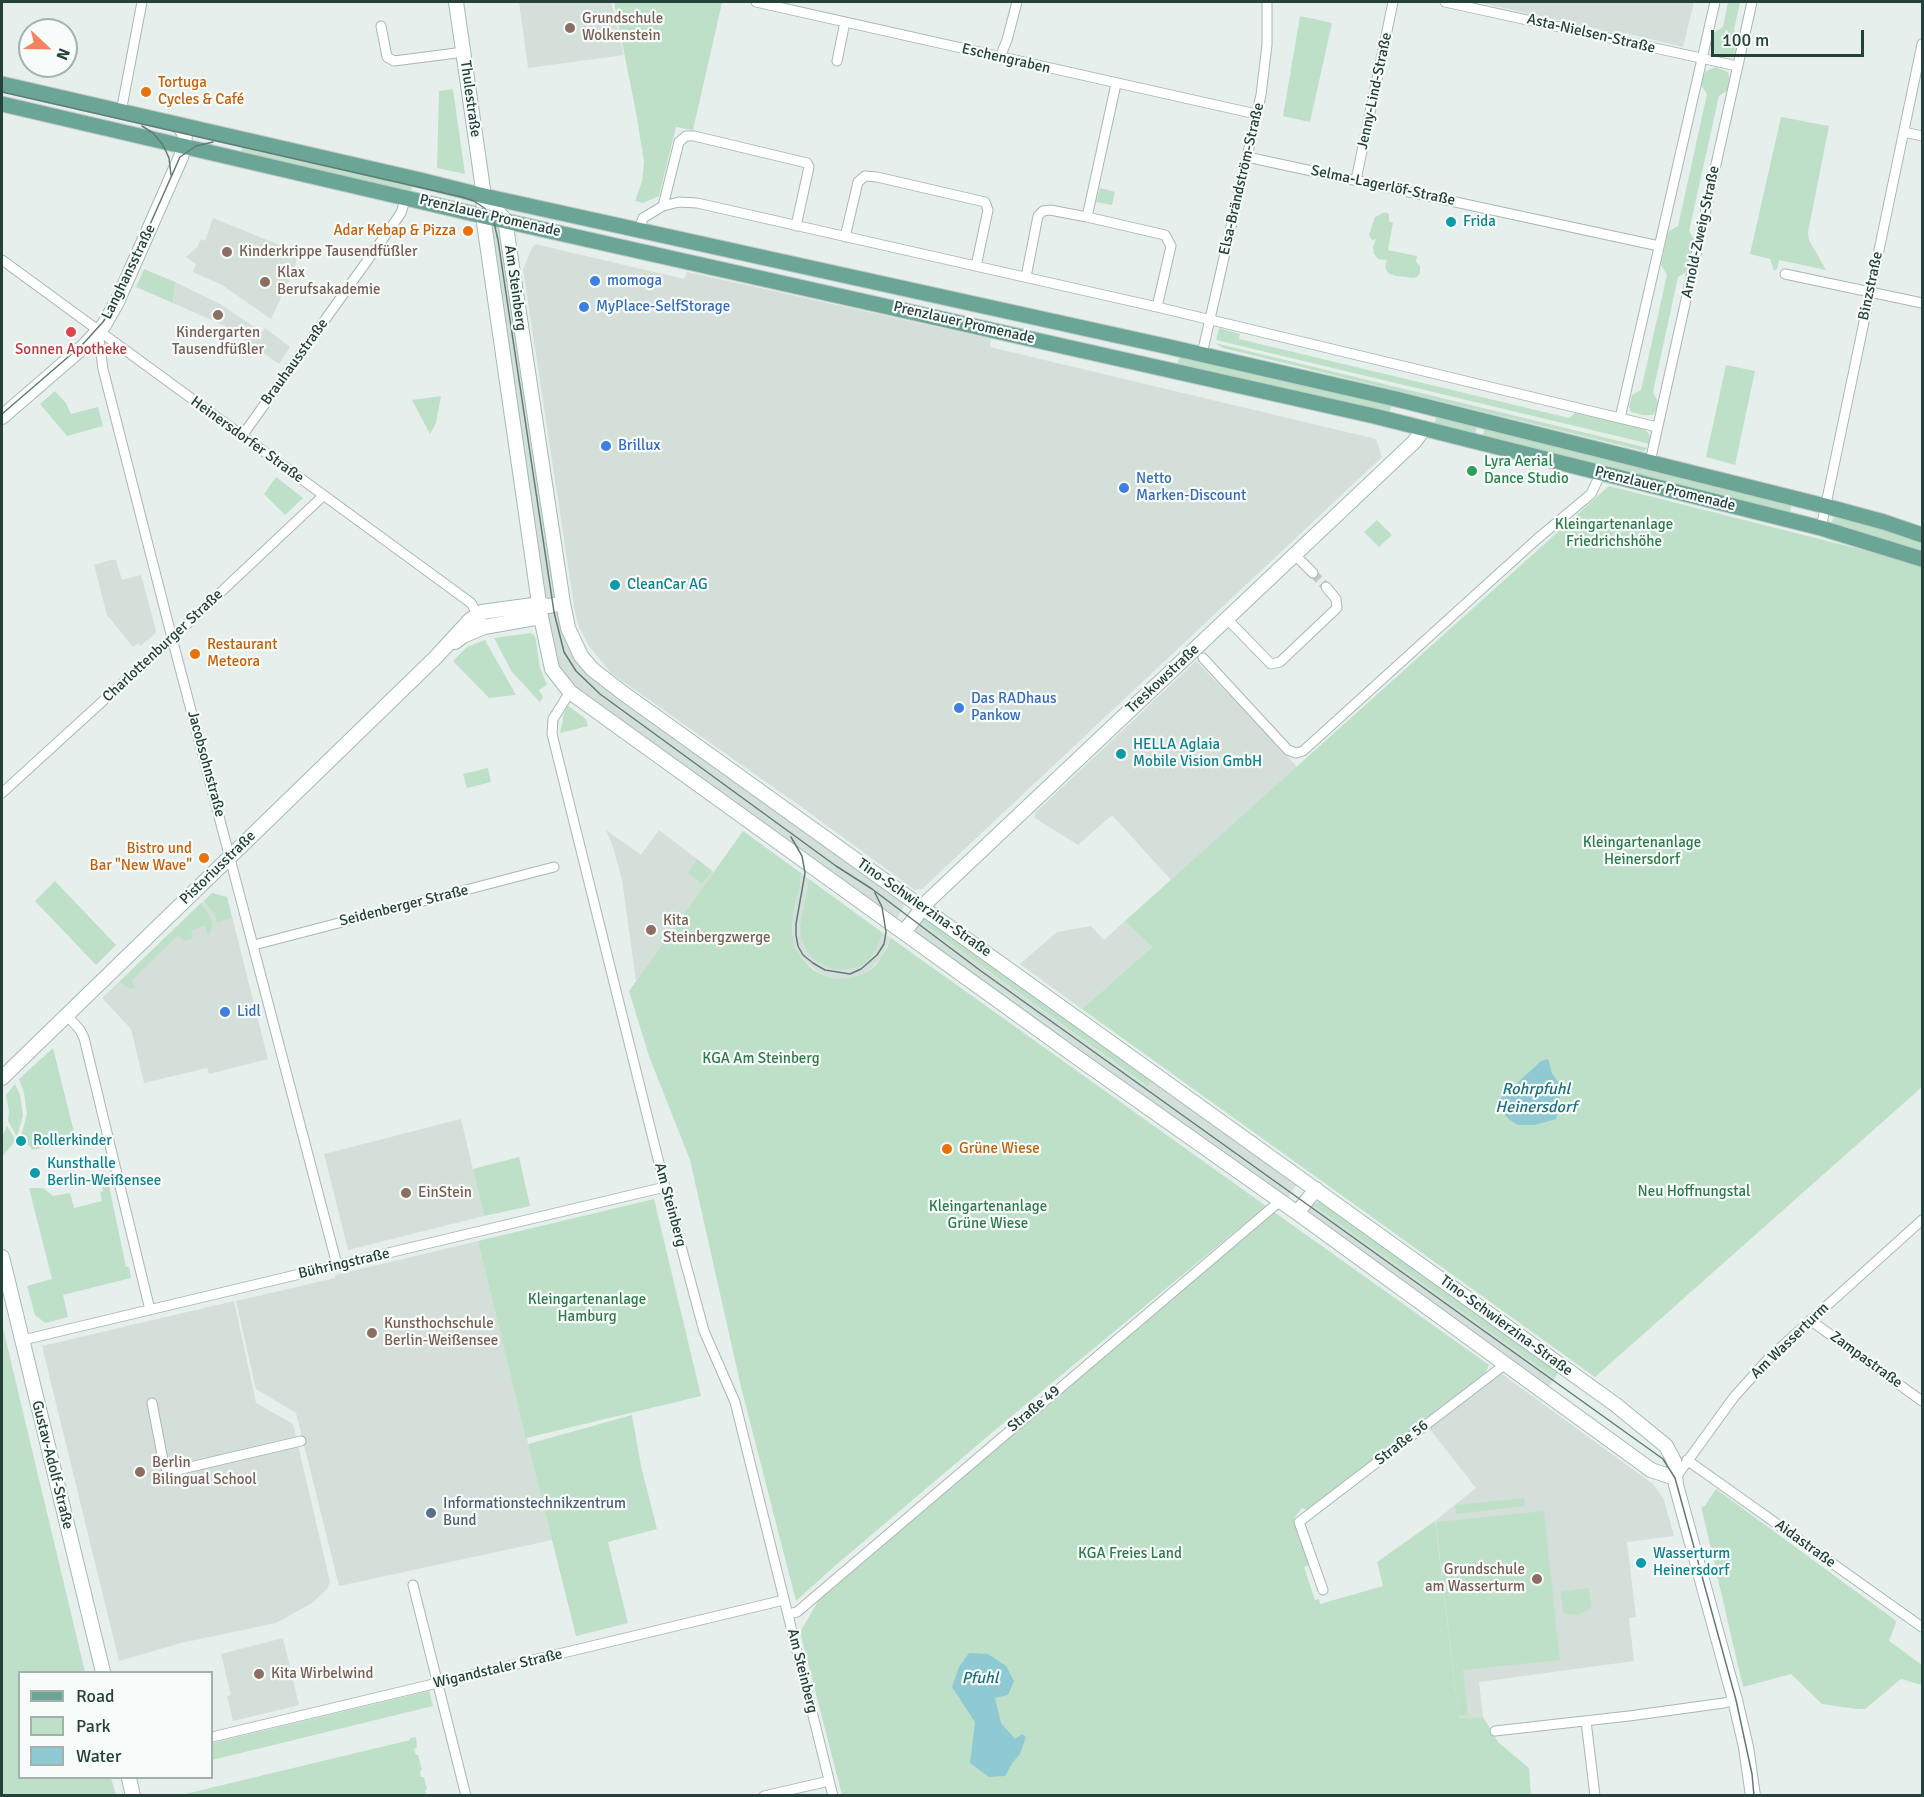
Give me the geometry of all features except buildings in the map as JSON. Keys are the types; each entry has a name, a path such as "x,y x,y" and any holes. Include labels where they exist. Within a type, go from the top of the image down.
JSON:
{"main road":[{"name":"Thulestraße","path":"456,2 484,196"},
{"name":"Prenzlauer Promenade","path":"2,84 484,196 1202,354 1442,410 1825,506 1923,535"},
{"name":"Prenzlauer Promenade","path":"2,104 483,216 1271,392 1821,528 1923,559"},
{"path":"178,125 185,134 184,146"},
{"name":"Langhansstraße","path":"2,417 98,332 117,302 154,222 184,146"},
{"name":"Am Steinberg","path":"484,196 483,216 548,608"},
{"path":"484,196 505,220"},
{"name":"Am Steinberg","path":"505,220 548,608 552,669 570,692"},
{"path":"732,271 736,251"},
{"name":"Treskowstraße","path":"904,932 922,907 1414,442 1424,429"},
{"path":"478,614 548,608"},
{"name":"Pistoriusstraße","path":"2,1078 435,658 463,636 484,627 548,608"},
{"name":"Tino-Schwierzina-Straße","path":"548,608 568,628 581,656 601,677 1631,1416 1670,1450 1674,1461 1675,1478 1735,1700 1750,1765 1753,1796"},
{"name":"Pistoriusstraße","path":"435,658 461,627 478,614"},
{"name":"Tino-Schwierzina-Straße","path":"570,692 1297,1213 1651,1470 1675,1478"},
{"path":"1297,1213 1316,1189"},
{"name":"Gustav-Adolf-Straße","path":"2,1257 103,1671"},
{"path":"129,1779 133,1796"}],"street":[{"path":"121,112 142,2"},
{"name":"Eschengraben","path":"756,2 1256,114"},
{"path":"1000,57 1017,2"},
{"name":"Elsa-Brändström-Straße","path":"1202,354 1261,95 1267,45 1267,2"},
{"name":"Jenny-Lind-Straße","path":"1356,180 1393,2"},
{"name":"Asta-Nielsen-Straße","path":"1445,2 1737,66"},
{"path":"1620,418 1715,2"},
{"name":"Arnold-Zweig-Straße","path":"1650,462 1752,2"},
{"path":"837,61 845,22"},
{"path":"381,26 387,57 394,61 464,52"},
{"name":"Binzstraße","path":"1821,528 1923,44"},
{"path":"1087,217 1116,84"},
{"path":"1904,132 1923,136"},
{"path":"663,206 679,142 686,136 694,136 807,163 795,226"},
{"name":"Selma-Lagerlöf-Straße","path":"1247,157 1659,246"},
{"path":"845,237 858,182 865,176 877,177 985,202 988,210 976,266"},
{"name":"Brauhausstraße","path":"242,436 396,219 406,197"},
{"path":"639,230 643,218 663,206 679,202 697,204 1157,307 1657,427"},
{"path":"1026,277 1038,216 1043,211 1050,210 1087,217 1165,236 1171,246 1157,307"},
{"name":"Heinersdorfer Straße","path":"2,260 471,603 484,627"},
{"path":"1785,274 1923,303"},
{"name":"Jacobsohnstraße","path":"98,332 103,366 172,638 337,1265"},
{"path":"1203,658 1288,750 1296,753 1303,751 1537,539 1592,494 1601,473"},
{"name":"Charlottenburger Straße","path":"2,793 323,496"},
{"path":"1295,555 1313,573"},
{"path":"1227,619 1271,664 1280,663 1336,608 1336,599 1326,587"},
{"name":"Am Steinberg","path":"570,692 554,719 552,734 665,1187 704,1331 735,1402 833,1796"},
{"name":"Seidenberger Straße","path":"254,945 554,867"},
{"path":"66,1014 84,1038 150,1310"},
{"name":"Bühringstraße","path":"22,1340 665,1187"},
{"name":"Straße 49","path":"788,1614 797,1612 1280,1201"},
{"name":"Am Wasserturm","path":"1675,1478 1734,1397 1771,1356 1923,1220"},
{"name":"Zampastraße","path":"1810,1320 1923,1401"},
{"name":"Straße 56","path":"1323,1590 1299,1522 1499,1369 1503,1363"},
{"path":"152,1403 164,1465 169,1472 301,1441"},
{"name":"Aidastraße","path":"1687,1460 1923,1628"},
{"path":"413,1585 466,1796"},
{"name":"Wigandstaler Straße","path":"213,1737 784,1600"},
{"path":"1495,1731 1586,1722 1735,1700"},
{"path":"1586,1722 1595,1796"},
{"path":"764,1796 829,1781"}],"shaded area":[{"name":"Grundschule Wolkenstein","path":"519,2 611,2 624,55 528,68"},
{"path":"1478,2 1694,2 1683,47"},
{"path":"213,218 282,246 297,258 294,270 271,319 222,285 193,272 196,264 186,257 197,247 201,239 205,241"},
{"path":"485,223 499,226 563,633 568,646 582,667 599,684 807,830 906,903 896,920 573,689 559,669 552,653"},
{"path":"535,244 684,279 687,272 991,339 990,347 1376,439 1382,457 922,889 915,890 611,673 589,646 579,627 575,612 523,269"},
{"name":"Kindergarten Tausendfüßler","path":"175,282 220,304 262,332 265,328 290,347 279,364 225,326 173,303"},
{"path":"116,560 122,580 141,575 156,630 155,634 140,646 138,643 133,647 107,615 94,565"},
{"path":"1196,661 1240,704 1297,767 1171,880 1112,815 1078,845 1035,818 1035,813"},
{"name":"Kita Steinbergzwerge","path":"606,830 641,855 659,830 714,872 636,981 622,880"},
{"path":"801,873 809,879 803,911 870,959 883,933 891,938 881,958 869,971 854,977 836,979 820,974 802,958 794,946 792,931"},
{"path":"212,893 227,897 268,1059 209,1074 207,1068 144,1083 131,1029 102,998"},
{"path":"1125,921 1152,947 1082,1009 1020,964 1057,932 1091,926 1104,940"},
{"path":"921,922 1146,1086 1152,1079 1297,1184 1286,1199 1061,1039 1063,1035 916,930"},
{"name":"EinStein","path":"461,1119 484,1216 348,1250 324,1154"},
{"path":"1313,1205 1555,1378 1547,1388 1307,1213"},
{"path":"478,1241 552,1540 339,1586 296,1413 256,1389 236,1301"},
{"path":"234,1301 256,1403 293,1424 330,1582 327,1589 312,1603 276,1623 181,1643 119,1661 42,1346"},
{"name":"Grundschule am Wasserturm","path":"1499,1372 1653,1484 1664,1500 1674,1536 1627,1542 1636,1617 1629,1618 1634,1661 1479,1682 1483,1717 1459,1718 1435,1521 1476,1488 1429,1428"},
{"name":"Kita Wirbelwind","path":"283,1638 299,1705 233,1721 227,1696 231,1695 221,1654"}],"green space":[{"path":"614,2 722,3 693,130 676,127 659,196 643,203 635,201 642,181 644,162"},
{"path":"1728,2 1740,2 1734,30 1739,39 1734,54 1723,58 1714,53 1710,43 1713,33 1723,27"},
{"path":"1300,16 1332,23 1310,122 1283,116"},
{"path":"1716,67 1728,72 1730,82 1728,90 1719,96 1689,231 1695,241 1688,271 1678,277 1653,392 1658,402 1657,409 1653,415 1643,415 1631,412 1629,407 1632,395 1641,390 1667,275 1661,265 1668,232 1678,226 1707,94 1701,85 1702,77 1706,71"},
{"path":"453,89 465,174 437,168 439,91"},
{"path":"1781,117 1829,126 1808,232 1809,240 1826,270 1779,260 1777,269 1774,271 1770,259 1750,254"},
{"path":"242,145 415,184 409,192 241,153"},
{"path":"1100,188 1115,192 1112,205 1096,202"},
{"path":"1385,212 1389,214 1389,221 1393,223 1388,250 1417,256 1416,262 1420,266 1420,273 1417,277 1396,276 1388,273 1385,267 1387,260 1378,259 1374,254 1373,247 1376,239 1372,240 1369,235 1375,217"},
{"path":"144,269 175,282 173,303 136,287"},
{"path":"1219,328 1240,334 1239,339 1569,418 1577,411 1644,428 1651,442 1650,444 1216,340"},
{"path":"1215,343 1648,448 1644,451 1223,348"},
{"path":"1180,355 1392,404 1389,415 1177,365"},
{"path":"1726,365 1755,371 1735,465 1706,457"},
{"path":"55,391 66,403 71,414 98,407 103,426 67,436 40,404"},
{"path":"441,396 436,423 430,434 412,400"},
{"path":"1437,415 1477,426 1475,435 1434,426"},
{"path":"1485,427 1792,503 1789,515 1482,438"},
{"path":"276,477 303,498 285,515 264,494"},
{"name":"Kleingartenanlage Heinersdorf","path":"1609,486 1915,563 1922,567 1922,1087 1595,1377 1082,1009 1152,947 1125,921"},
{"path":"1833,518 1848,518 1922,540 1922,553 1834,524"},
{"path":"1377,520 1392,535 1379,547 1364,532"},
{"path":"531,633 535,636 540,668 547,685 539,690 543,697 540,702 512,672 494,638"},
{"path":"485,640 516,695 489,698 453,661 467,647"},
{"path":"567,705 586,719 588,726 560,733"},
{"path":"488,768 491,782 467,788 463,774"},
{"name":"Kleingartenanlage Grüne Wiese","path":"743,831 801,873 792,931 794,946 812,969 836,979 854,977 869,971 876,965 891,938 1266,1206 1007,1420 796,1601 741,1387 690,1160 649,1056 629,991"},
{"path":"697,859 712,871 702,884 688,873"},
{"path":"809,879 883,933 870,959 859,967 842,970 830,968 816,961 807,952 801,938 800,926"},
{"path":"55,881 116,945 96,965 35,901"},
{"path":"212,893 227,897 232,918 217,923 215,915 204,901"},
{"path":"201,903 212,920 213,926 208,935 205,926 191,930 193,938 184,941 178,935 131,981 136,988 130,989 121,983 120,981"},
{"path":"925,917 1152,1079 1147,1086 921,922"},
{"path":"916,930 1063,1036 1061,1039 913,933"},
{"path":"53,1048 76,1140 32,1150 20,1140 27,1114 19,1079"},
{"path":"15,1084 20,1095 23,1115 17,1137 8,1121 6,1095"},
{"path":"7,1126 16,1140 2,1157 2,1137"},
{"path":"519,1157 530,1206 484,1216 473,1169"},
{"path":"109,1186 126,1267 129,1267 131,1278 63,1295 68,1317 45,1323 35,1315 27,1286 52,1279 29,1188 43,1188 53,1196 70,1193 74,1208 102,1201 100,1192 103,1191 102,1187"},
{"name":"Kleingartenanlage Hamburg","path":"654,1199 701,1396 526,1438 478,1241"},
{"path":"1320,1201 1559,1371 1555,1378 1313,1205"},
{"name":"KGA Freies Land","path":"1274,1212 1489,1365 1484,1376 1308,1510 1302,1508 1295,1517 1294,1523 1311,1564 1304,1567 1315,1600 1319,1599 1320,1604 1383,1586 1377,1562 1435,1521 1459,1718 1483,1717 1498,1742 1529,1768 1531,1795 842,1795 800,1632 820,1598"},
{"path":"2,1324 85,1671 18,1671 18,1779 111,1779 116,1795 2,1795"},
{"path":"632,1415 641,1466 657,1529 608,1542 628,1623 576,1636 528,1444"},
{"path":"1716,1489 1895,1620 1889,1641 1922,1665 1922,1685 1901,1679 1865,1709 1822,1704 1791,1674 1743,1687 1701,1506 1704,1507"},
{"path":"1524,1498 1525,1506 1456,1514 1455,1505"},
{"path":"1544,1511 1560,1660 1463,1670 1468,1715 1459,1716 1436,1522"},
{"path":"1589,1588 1591,1608 1578,1615 1563,1613 1561,1592"},
{"path":"429,1691 433,1706 213,1760 213,1743"},
{"path":"416,1737 417,1748 414,1749 422,1770 420,1771 421,1777 424,1777 426,1795 181,1795 410,1740"}],"water":[{"name":"Rohrpfuhl Heinersdorf","path":"1548,1059 1552,1073 1560,1085 1560,1103 1556,1119 1535,1125 1518,1125 1500,1110 1501,1098 1541,1061"},
{"name":"Pfuhl","path":"969,1653 988,1654 1006,1666 1014,1681 1008,1695 995,1698 1001,1723 1015,1739 1022,1734 1026,1737 1020,1754 1005,1776 989,1777 970,1763 975,1722 952,1687 959,1667"}],"tunnel":[{"path":"1313,573 1326,587"}],"tram line":[{"path":"2,92 462,197 474,201 487,210 493,218 498,240 554,612 564,652 576,671 600,694 836,866 872,889 981,971 1663,1459 1675,1478 1736,1700 1752,1774 1754,1796"},
{"path":"142,126 153,133 163,145 169,158 171,175"},
{"path":"2,414 82,345 103,322 116,301 180,157 196,146 213,142"},
{"path":"791,837 802,856 805,873 796,935 803,955 813,963 825,970 850,974 861,969 877,955 884,944 886,932 882,907 875,893"}],"place":[{"name":"Grundschule Wolkenstein","path":"570,28"},
{"name":"Tortuga Cycles & Café","path":"146,92"},
{"name":"Frida","path":"1451,222"},
{"name":"Adar Kebap & Pizza","path":"468,231"},
{"name":"Kinderkrippe Tausendfüßler","path":"227,252"},
{"name":"momoga","path":"595,281"},
{"name":"Klax Berufsakademie","path":"265,282"},
{"name":"MyPlace-SelfStorage","path":"584,307"},
{"name":"Kindergarten Tausendfüßler","path":"218,315"},
{"name":"Sonnen Apotheke","path":"71,332"},
{"name":"Brillux","path":"606,446"},
{"name":"Lyra Aerial Dance Studio","path":"1472,471"},
{"name":"Netto Marken-Discount","path":"1124,488"},
{"name":"CleanCar AG","path":"615,585"},
{"name":"Restaurant Meteora","path":"195,654"},
{"name":"Das RADhaus Pankow","path":"959,708"},
{"name":"HELLA Aglaia Mobile Vision GmbH","path":"1121,754"},
{"name":"Bistro und Bar \"New Wave\"","path":"204,858"},
{"name":"Kita Steinbergzwerge","path":"651,930"},
{"name":"Lidl","path":"225,1012"},
{"name":"Rollerkinder","path":"21,1141"},
{"name":"Grüne Wiese","path":"947,1149"},
{"name":"Kunsthalle Berlin-Weißensee","path":"35,1173"},
{"name":"EinStein","path":"406,1193"},
{"name":"Kunsthochschule Berlin-Weißensee","path":"372,1333"},
{"name":"Berlin Bilingual School","path":"140,1472"},
{"name":"Informationstechnikzentrum Bund","path":"431,1513"},
{"name":"Wasserturm Heinersdorf","path":"1641,1563"},
{"name":"Grundschule am Wasserturm","path":"1537,1579"},
{"name":"Kita Wirbelwind","path":"259,1674"}],"park label":[{"name":"Kleingartenanlage Friedrichshöhe","path":"1614,534"},
{"name":"KGA Am Steinberg","path":"761,1059"},
{"name":"Neu Hoffnungstal","path":"1694,1192"}]}
